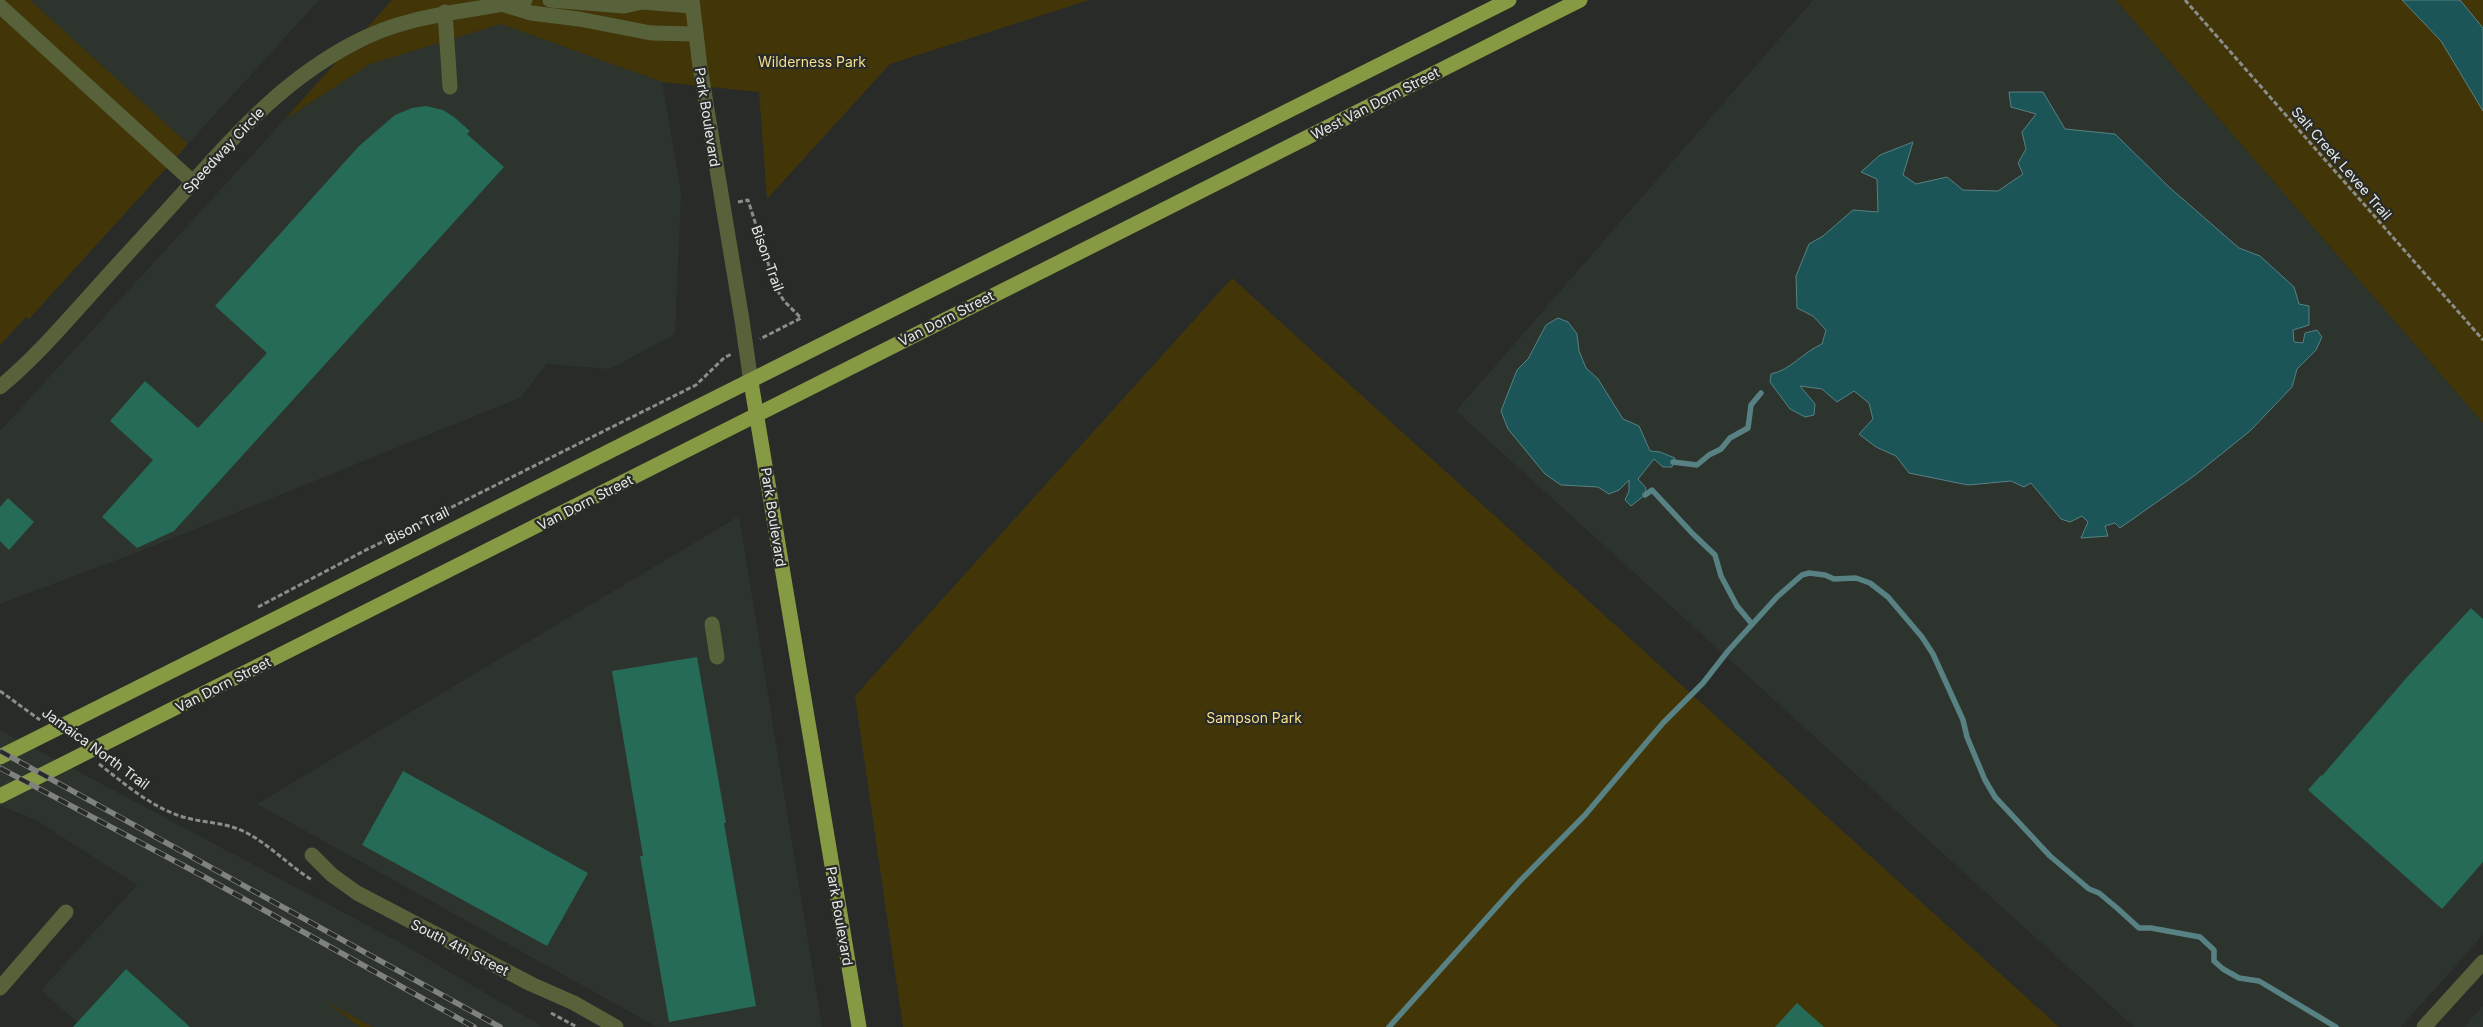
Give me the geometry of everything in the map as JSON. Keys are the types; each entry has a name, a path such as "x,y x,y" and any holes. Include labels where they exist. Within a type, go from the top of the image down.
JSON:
{"main road":[{"path":"0,757 1509,0"},
{"name":"West Van Dorn Street","path":"1169,206 1580,0"},
{"name":"Van Dorn Street","path":"0,796 1169,206"},
{"name":"Park Boulevard","path":"750,382 859,1027"}],"street":[{"name":"Speedway Circle","path":"0,388 41,349 274,96 308,71 354,42 402,23 445,12 525,0"},
{"path":"550,0 624,6 642,2 692,3"},
{"name":"Park Boulevard","path":"692,3 750,382"},
{"name":"Speedway Circle","path":"504,4 531,13 579,19 651,33 696,34"},
{"path":"0,6 193,182"},
{"path":"445,12 450,87"},
{"path":"712,624 717,657"},
{"name":"South 4th Street","path":"312,855 332,875 357,893 530,984 574,1003 616,1027"},
{"path":"0,988 66,912"},
{"path":"2424,1027 2483,962"}],"path":[{"name":"Salt Creek Levee Trail","path":"2185,0 2483,340"},
{"name":"Bison Trail","path":"723,206 748,200 776,288 784,301 801,318 786,326"},
{"name":"Bison Trail","path":"252,610 364,551 696,385 725,357"},
{"name":"Jamaica North Trail","path":"0,691 46,725"},
{"name":"Jamaica North Trail","path":"98,764 137,794 183,817 226,824 245,832 316,882"},
{"path":"550,1012 577,1027"}],"shaded area":[{"path":"30,0 319,0 188,144"},
{"path":"1813,0 2116,0 2483,423 2483,935 2401,1027 2134,1027 1456,411"},
{"path":"501,24 662,82 681,192 675,334 610,369 547,364 520,398 133,554 0,604 0,431 284,120 370,64"},
{"path":"739,516 822,1027 657,1027 257,804"},
{"path":"0,730 399,942 543,1027 373,1027 330,1004 360,1027 82,1027 41,990 137,885 34,819 0,806"},
{"path":"2483,1006 2483,1027 2464,1027"}],"green space":[{"path":"0,0 30,0 188,144 29,319 26,317 0,345"},
{"name":"Wilderness Park","path":"392,0 1089,0 890,64 767,199 759,92 662,82 501,24 370,64 284,120"},
{"path":"2116,0 2483,0 2483,423"},
{"name":"Sampson Park","path":"1232,278 2059,1027 903,1027 855,696"},
{"path":"326,1002 373,1027 360,1027"}],"water":[{"path":"2402,0 2460,0 2483,28 2483,111 2441,41"},
{"path":"2009,92 2043,92 2065,129 2115,134 2169,187 2239,248 2260,256 2294,287 2299,304 2309,306 2309,325 2293,330 2294,342 2303,343 2305,333 2317,330 2322,337 2316,350 2297,369 2292,387 2250,431 2194,476 2120,528 2115,523 2105,526 2108,536 2081,538 2088,522 2082,516 2070,522 2061,519 2031,483 2024,487 2011,481 1968,485 1909,473 1896,456 1876,447 1859,434 1873,419 1869,403 1854,391 1837,402 1822,389 1800,386 1815,404 1814,415 1805,417 1790,409 1770,382 1771,374 1785,369 1822,344 1826,330 1813,316 1797,308 1796,276 1809,244 1823,236 1853,210 1878,212 1877,179 1861,172 1880,155 1913,142 1903,175 1916,184 1947,177 1963,190 1998,191 2023,174 2018,163 2026,149 2022,132 2036,114 2011,107"},
{"path":"1558,318 1568,322 1577,334 1579,351 1586,368 1598,379 1623,419 1639,426 1650,451 1660,452 1675,458 1672,467 1663,467 1654,459 1638,479 1646,488 1645,495 1631,506 1625,500 1629,491 1629,480 1619,490 1609,494 1598,487 1561,485 1545,474 1508,429 1501,411 1517,370 1528,359 1546,325"}],"building":[{"path":"426,106 443,110 454,117 470,131 467,134 504,167 174,531 137,548 102,517 153,460 110,421 145,381 198,428 267,353 215,306 359,146 395,115 412,108"},
{"path":"8,498 34,522 9,550 0,541 0,507"},
{"path":"2471,608 2483,619 2483,862 2442,909 2308,790 2408,676"},
{"path":"697,657 756,1006 669,1022 640,856 643,856 612,671"},
{"path":"403,771 588,873 547,946 362,845"},
{"path":"126,969 190,1027 73,1027"},
{"path":"1797,1003 1824,1027 1775,1027"}],"waterway":[{"path":"1673,462 1697,465 1709,455 1721,449 1730,438 1748,428 1751,405 1761,393"},
{"path":"1645,495 1652,490 1715,555 1721,576 1737,606 1752,624"},
{"path":"1389,1027 1519,882 1585,815 1663,723 1703,683 1728,651 1777,597 1802,575 1809,573 1825,575 1834,579 1856,578 1870,583 1888,597 1922,637 1933,654 1963,720 1967,737 1985,780 1995,797 2050,856 2089,889 2099,893 2139,928 2151,928 2200,937 2214,950 2214,961 2223,969 2239,978 2259,981 2336,1027"}],"railway":[{"path":"0,751 500,1027"},
{"path":"0,768 201,875 474,1027"}]}
